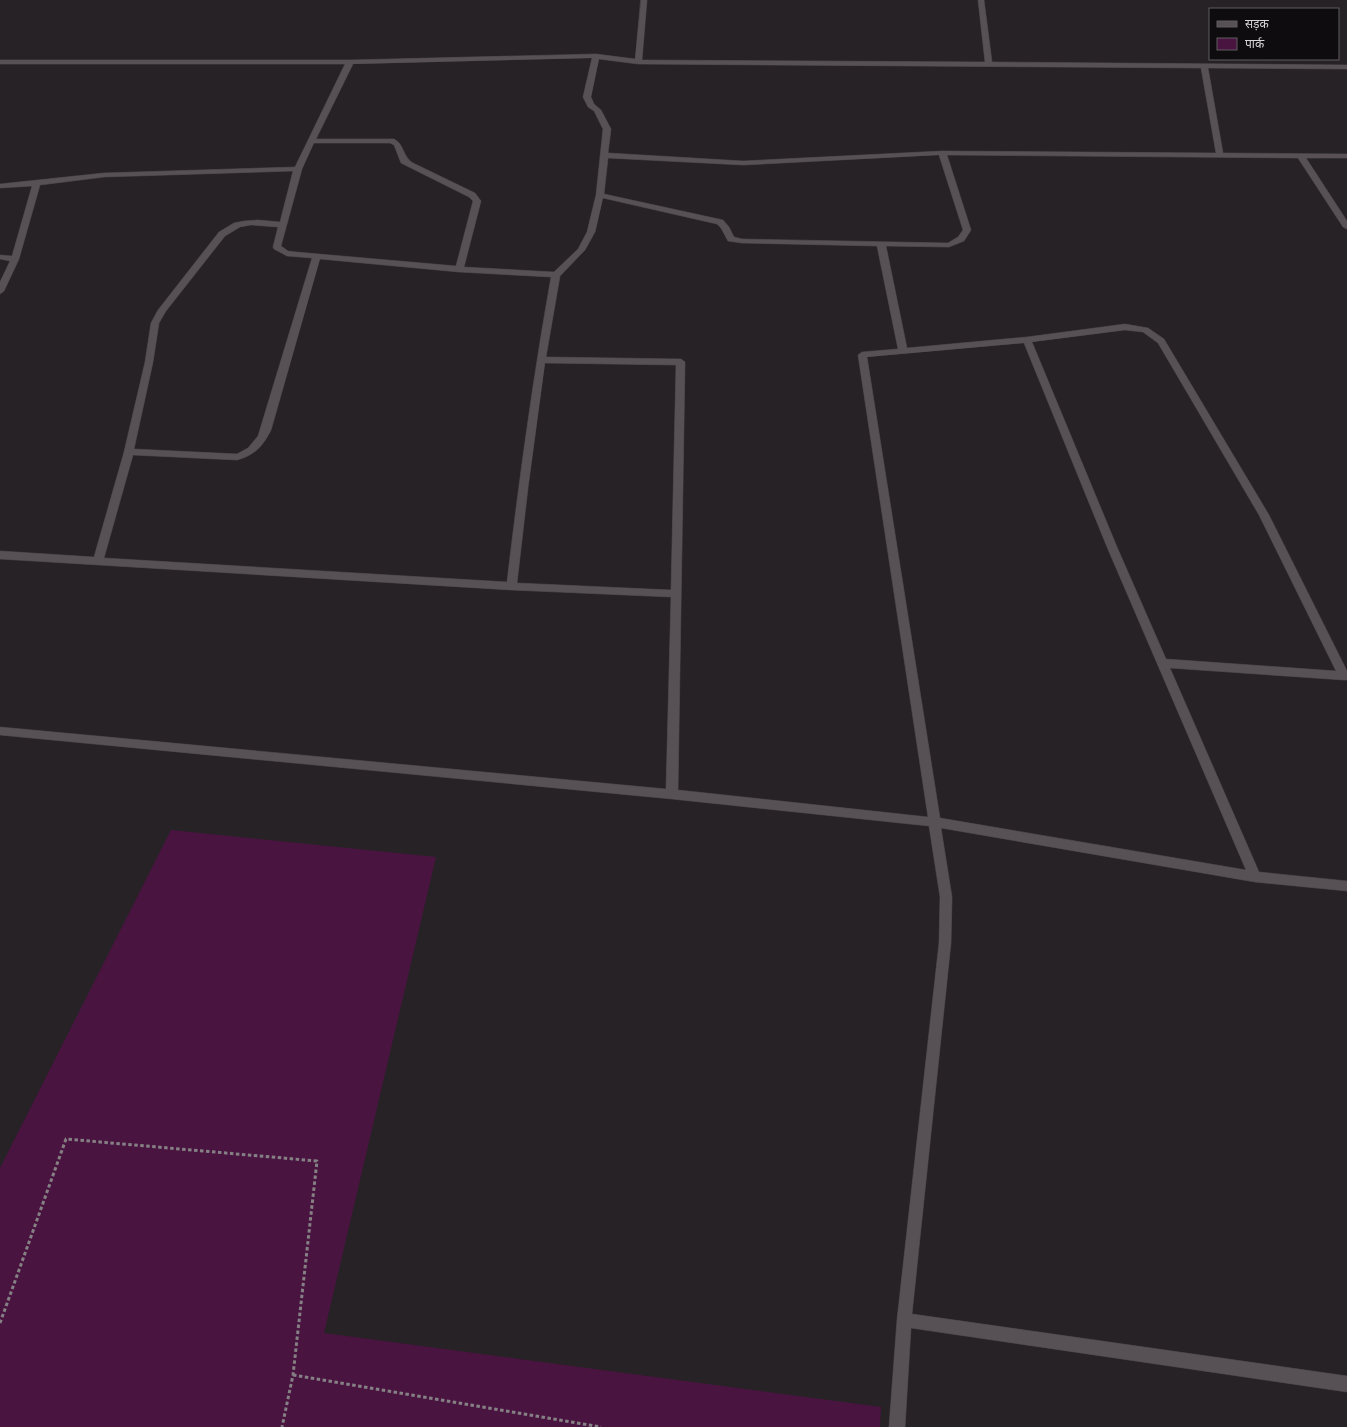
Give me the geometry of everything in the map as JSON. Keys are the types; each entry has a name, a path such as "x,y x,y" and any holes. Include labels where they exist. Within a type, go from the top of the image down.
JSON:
{"street":[{"path":"638,62 644,0"},
{"path":"981,0 989,64"},
{"path":"512,586 523,488 541,360 556,276 581,250 591,232 600,195 607,129 597,110 591,105 587,97 596,56"},
{"path":"0,62 350,62 596,56 638,62 1346,67"},
{"path":"350,62 298,169 277,247 281,252 459,269 556,276"},
{"path":"1204,66 1220,155"},
{"path":"312,141 391,141 397,144 404,161 472,195 477,201 459,269"},
{"path":"604,155 744,163 942,153 1347,156"},
{"path":"600,195 720,222 725,227 731,239 742,241 949,245 961,239 967,230 942,153"},
{"path":"1300,155 1347,227"},
{"path":"0,186 104,176 298,169"},
{"path":"0,290 15,259 37,183"},
{"path":"98,561 129,452 149,362 155,323 162,310 222,234 233,225 247,222 283,225"},
{"path":"881,244 903,351"},
{"path":"129,452 236,457 248,454 258,446 266,430 317,256"},
{"path":"0,257 15,259"},
{"path":"897,1427 904,1320 945,943 946,897 933,822 862,355 1027,340 1125,328 1145,330 1161,341 1264,515 1345,676"},
{"path":"1027,340 1112,547 1255,877"},
{"path":"541,360 681,362 672,794"},
{"path":"0,555 512,586 677,594"},
{"path":"1162,663 1345,676"},
{"path":"0,731 672,794 933,822 1255,877 1347,886"},
{"path":"904,1320 1347,1384"}],"path":[{"path":"0,1323 66,1139 317,1161 293,1375 282,1427"},
{"path":"293,1375 601,1427"}],"green space":[{"path":"171,830 436,857 324,1333 881,1407 880,1427 0,1427 0,1168"}]}
